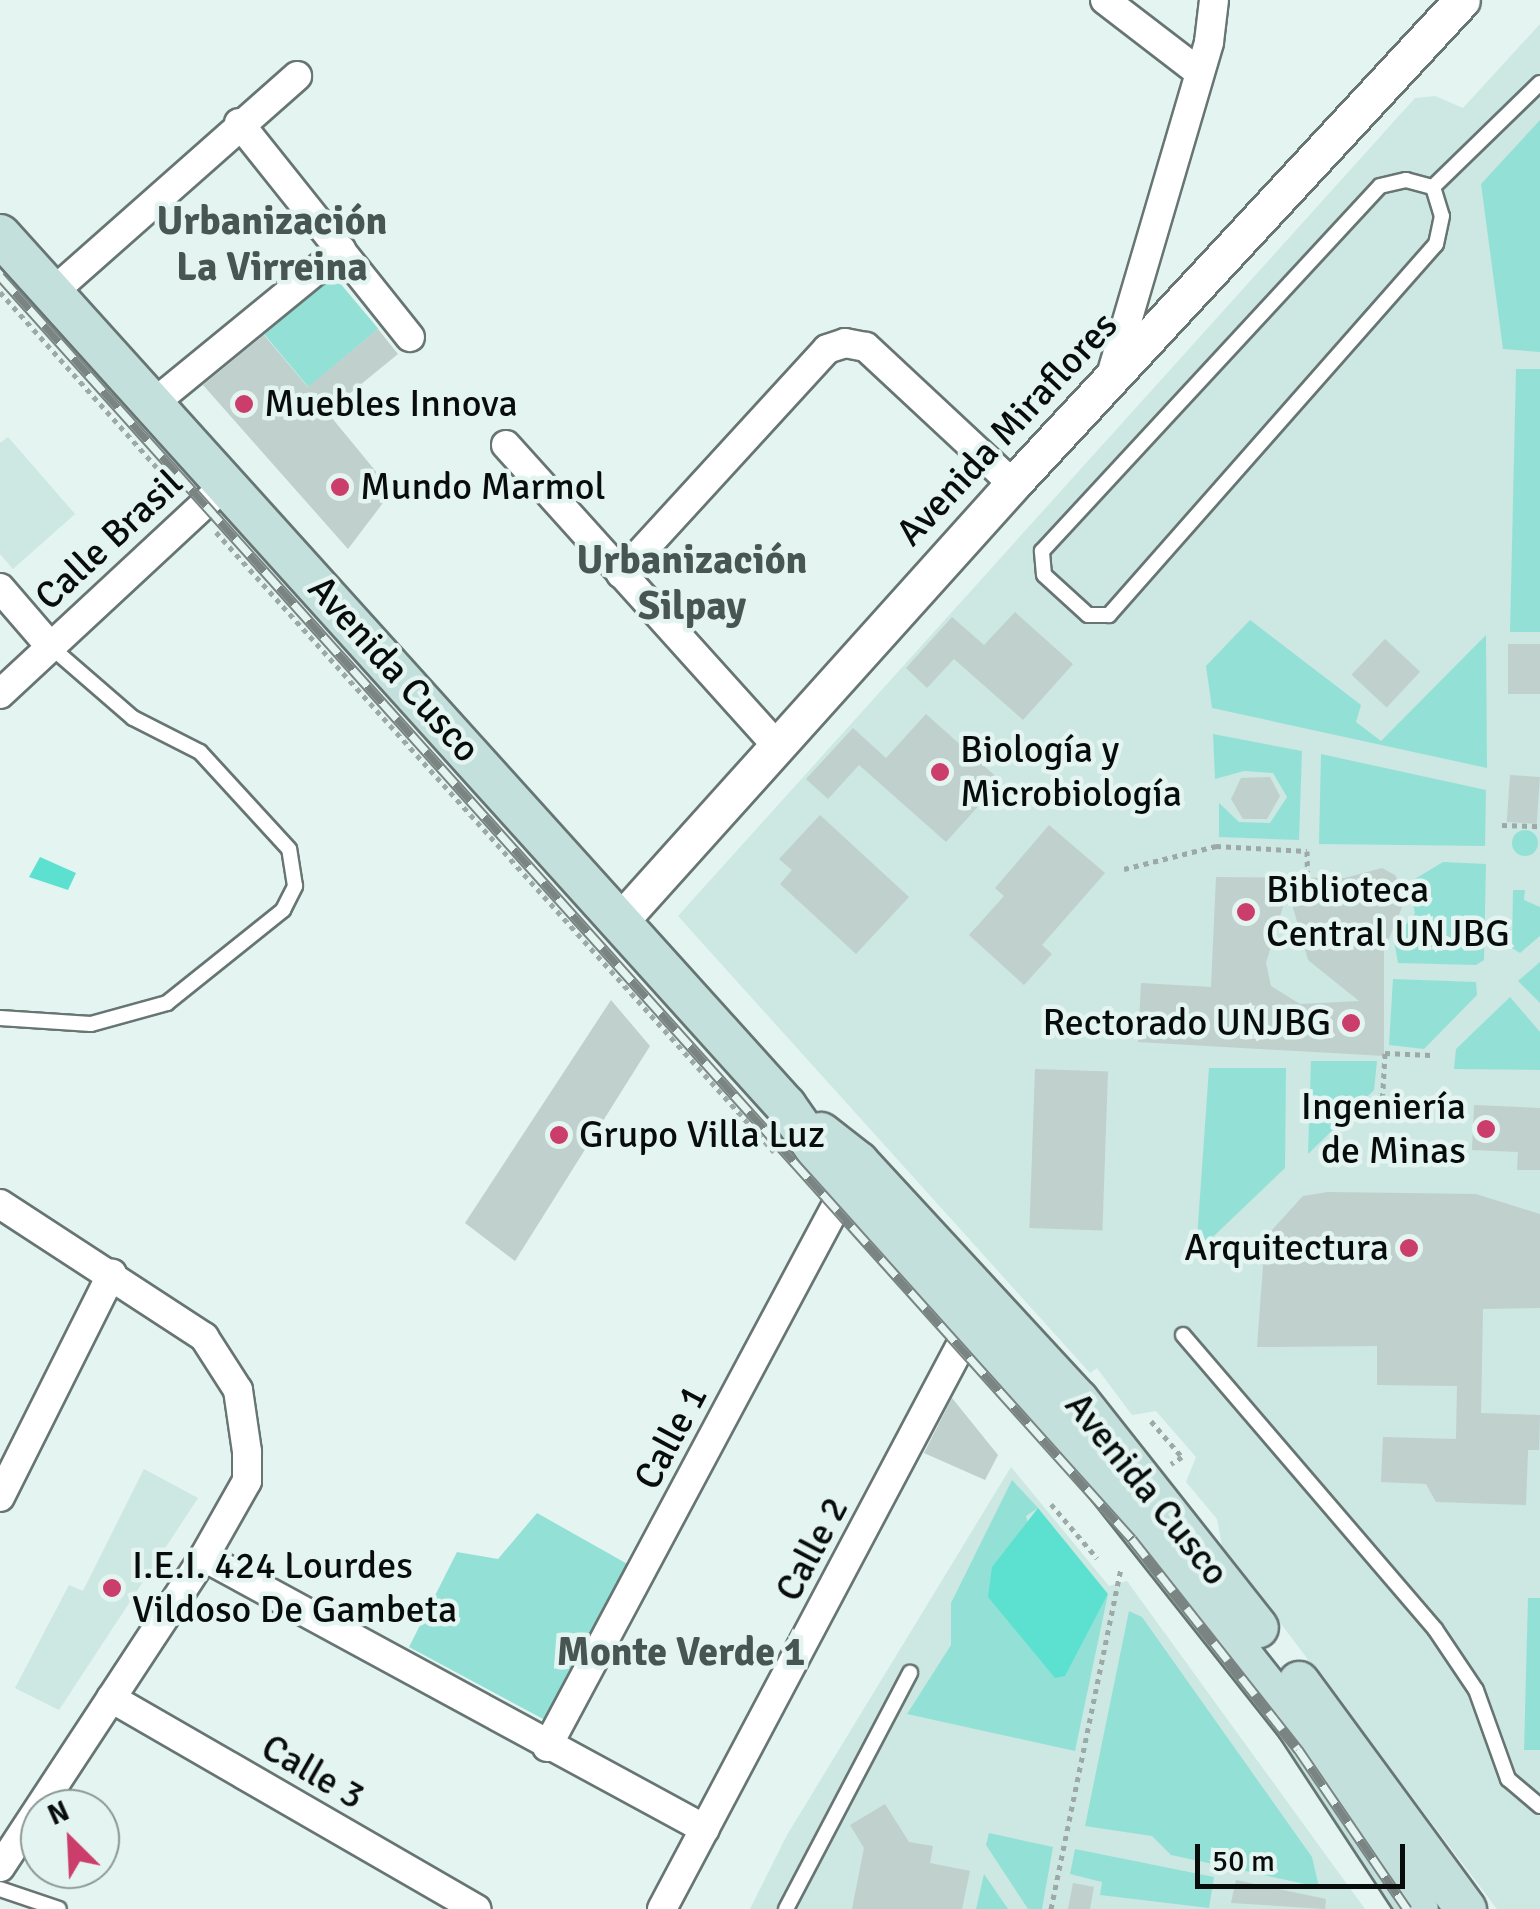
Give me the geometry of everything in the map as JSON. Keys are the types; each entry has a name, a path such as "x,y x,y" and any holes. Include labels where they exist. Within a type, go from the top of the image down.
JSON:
{"main road":[{"name":"Avenida Cusco","path":"0,235 228,483 786,1106 1147,1482 1466,1909"},
{"name":"Avenida Cusco","path":"852,1177 970,1328 1212,1613 1374,1834 1418,1909"}],"street":[{"path":"1105,0 1199,72"},
{"path":"1110,380 1199,72 1214,0"},
{"name":"Avenida Miraflores","path":"621,920 1013,484 1462,0"},
{"path":"53,292 238,124 298,76"},
{"path":"238,124 410,337"},
{"path":"154,403 340,250"},
{"path":"622,574 827,350 845,342 866,347 1013,484"},
{"path":"506,445 776,745"},
{"name":"Calle Brasil","path":"0,694 228,483"},
{"path":"0,588 50,646"},
{"name":"Calle 1","path":"547,1747 852,1177"},
{"path":"0,1204 112,1273 204,1337 238,1390 247,1452 247,1480 204,1558 2,1859"},
{"path":"0,1497 112,1273"},
{"name":"Calle 2","path":"662,1909 970,1328"},
{"path":"204,1558 547,1747 705,1829"},
{"name":"Calle 3","path":"111,1698 468,1907"}],"lane":[{"path":"1433,187 1540,83"},
{"path":"1406,180 1433,187 1442,216 1436,244 1109,616 1088,615 1044,575 1042,551 1380,186 1406,180"},
{"path":"0,1018 91,1024 167,1003 283,910 294,886 288,850 200,752 133,718 50,646"},
{"path":"1183,1335 1435,1629 1476,1690 1508,1779 1540,1806"},
{"path":"786,1909 910,1673"},
{"path":"0,1889 60,1909"}],"path":[{"path":"0,292 781,1160"},
{"path":"1502,825 1540,826"},
{"path":"1124,869 1216,846 1308,851 1308,903"},
{"path":"1382,1108 1385,1053 1431,1055"},
{"path":"1152,1421 1182,1457 1172,1466"},
{"path":"1052,1504 1097,1558"},
{"path":"1051,1909 1121,1566"}],"shaded area":[{"path":"1540,24 1540,1909 1497,1909 1222,1546 1217,1519 1186,1482 1196,1457 1156,1411 1132,1415 1097,1368 1090,1373 678,916 1415,98 1435,96 1463,108"},
{"path":"1540,120 1540,352 1503,349 1481,184"},
{"path":"334,276 378,329 309,387 264,334"},
{"path":"1516,369 1540,369 1540,632 1510,632"},
{"path":"8,437 75,514 13,569 0,554 0,443"},
{"path":"1250,620 1361,705 1356,722 1381,741 1486,635 1487,768 1212,708 1206,666"},
{"path":"1213,734 1302,751 1299,840 1219,837 1219,803 1239,822 1270,823 1287,797 1273,773 1244,771 1215,779"},
{"path":"1321,754 1486,790 1485,846 1319,844"},
{"path":"1525,830 1534,834 1538,843 1534,852 1525,856 1516,852 1512,843 1516,834"},
{"path":"40,857 76,873 68,890 29,877"},
{"path":"1443,862 1486,864 1484,960 1476,965 1398,963 1394,940 1415,913 1408,883"},
{"path":"1513,890 1525,890 1524,900 1540,907 1540,936 1520,953 1512,948"},
{"path":"1540,962 1540,1003 1518,981"},
{"path":"1393,979 1476,982 1477,995 1424,1049 1389,1045"},
{"path":"1510,997 1540,1032 1540,1070 1454,1069 1456,1049"},
{"path":"1311,1061 1377,1061 1374,1090 1308,1154"},
{"path":"1209,1068 1286,1068 1285,1168 1196,1253"},
{"path":"1011,1467 1109,1586 1127,1581 1365,1909 750,1909 787,1835"},
{"name":"I.E.I. 424 Lourdes Vildoso De Gambeta","path":"144,1469 198,1498 59,1710 15,1688 69,1585 83,1591"},
{"path":"1012,1480 1038,1508 1026,1516 1065,1675 1108,1594 1075,1751 907,1714 951,1645 951,1603"},
{"path":"1038,1508 1108,1594 1065,1676 1055,1678 988,1597 992,1567"},
{"path":"537,1513 631,1566 545,1720 409,1647 457,1552 498,1559"},
{"path":"1528,1598 1540,1598 1540,1750 1524,1750"},
{"path":"1129,1611 1142,1617 1312,1857 1319,1887 1171,1855 1152,1836 1085,1826"},
{"path":"989,1833 1053,1847 1042,1909 1028,1909 986,1845"},
{"path":"1075,1849 1214,1877 1209,1908 1100,1895 1102,1882 1070,1874"},
{"path":"984,1874 1008,1909 976,1909"}],"building":[{"path":"378,329 398,354 327,412 392,491 348,549 203,385 264,335 308,387"},
{"path":"1015,612 1073,664 1023,720 954,659 927,688 906,668 952,617 984,645"},
{"path":"1385,639 1420,672 1387,708 1352,675"},
{"path":"1508,644 1540,644 1540,694 1508,694"},
{"path":"926,714 1001,781 946,842 859,765 828,799 806,779 853,728 886,758"},
{"path":"1510,775 1540,777 1537,824 1507,822"},
{"path":"1270,777 1280,796 1267,819 1243,819 1231,799 1241,778"},
{"path":"820,815 909,897 856,954 780,884 792,870 779,859"},
{"path":"1049,825 1105,873 1042,945 1052,954 1024,985 969,935 1004,896 995,888"},
{"path":"1382,868 1395,875 1406,898 1384,950 1384,1056 1138,1042 1141,983 1211,987 1216,877 1345,878","holes":["1288,890 1308,960 1359,1001 1300,1004 1271,986 1266,963"]},
{"name":"Grupo Villa Luz","path":"611,1000 650,1046 515,1261 465,1223"},
{"path":"1035,1069 1108,1072 1102,1230 1029,1228"},
{"path":"1474,1105 1540,1108 1540,1170 1517,1170 1518,1152 1472,1150"},
{"path":"1328,1192 1476,1194 1540,1214 1540,1308 1483,1309 1481,1413 1540,1415 1539,1450 1528,1450 1526,1505 1436,1502 1426,1484 1381,1482 1383,1437 1456,1439 1457,1386 1377,1385 1377,1346 1257,1347 1263,1266 1272,1230 1303,1196"},
{"path":"952,1398 998,1455 985,1480 924,1453"},
{"path":"885,1804 909,1842 933,1846 930,1863 970,1871 962,1909 852,1909 864,1848 850,1825"},
{"path":"1236,1880 1326,1899 1325,1909 1231,1903"},
{"path":"1073,1883 1094,1887 1090,1909 1068,1909"}],"railway":[{"path":"0,276 1132,1539 1298,1749 1407,1909"}],"place":[{"name":"Muebles Innova","path":"244,404"},
{"name":"Mundo Marmol","path":"340,487"},
{"name":"Biología y Microbiología","path":"940,772"},
{"name":"Biblioteca Central UNJBG","path":"1246,912"},
{"name":"Rectorado UNJBG","path":"1351,1023"},
{"name":"Ingeniería de Minas","path":"1486,1129"},
{"name":"Grupo Villa Luz","path":"559,1135"},
{"name":"Arquitectura","path":"1409,1248"},
{"name":"I.E.I. 424 Lourdes Vildoso De Gambeta","path":"112,1588"}],"district":[{"name":"Urbanización La Virreina","path":"272,244"},
{"name":"Urbanización Silpay","path":"692,583"},
{"name":"Monte Verde 1","path":"681,1652"}]}
